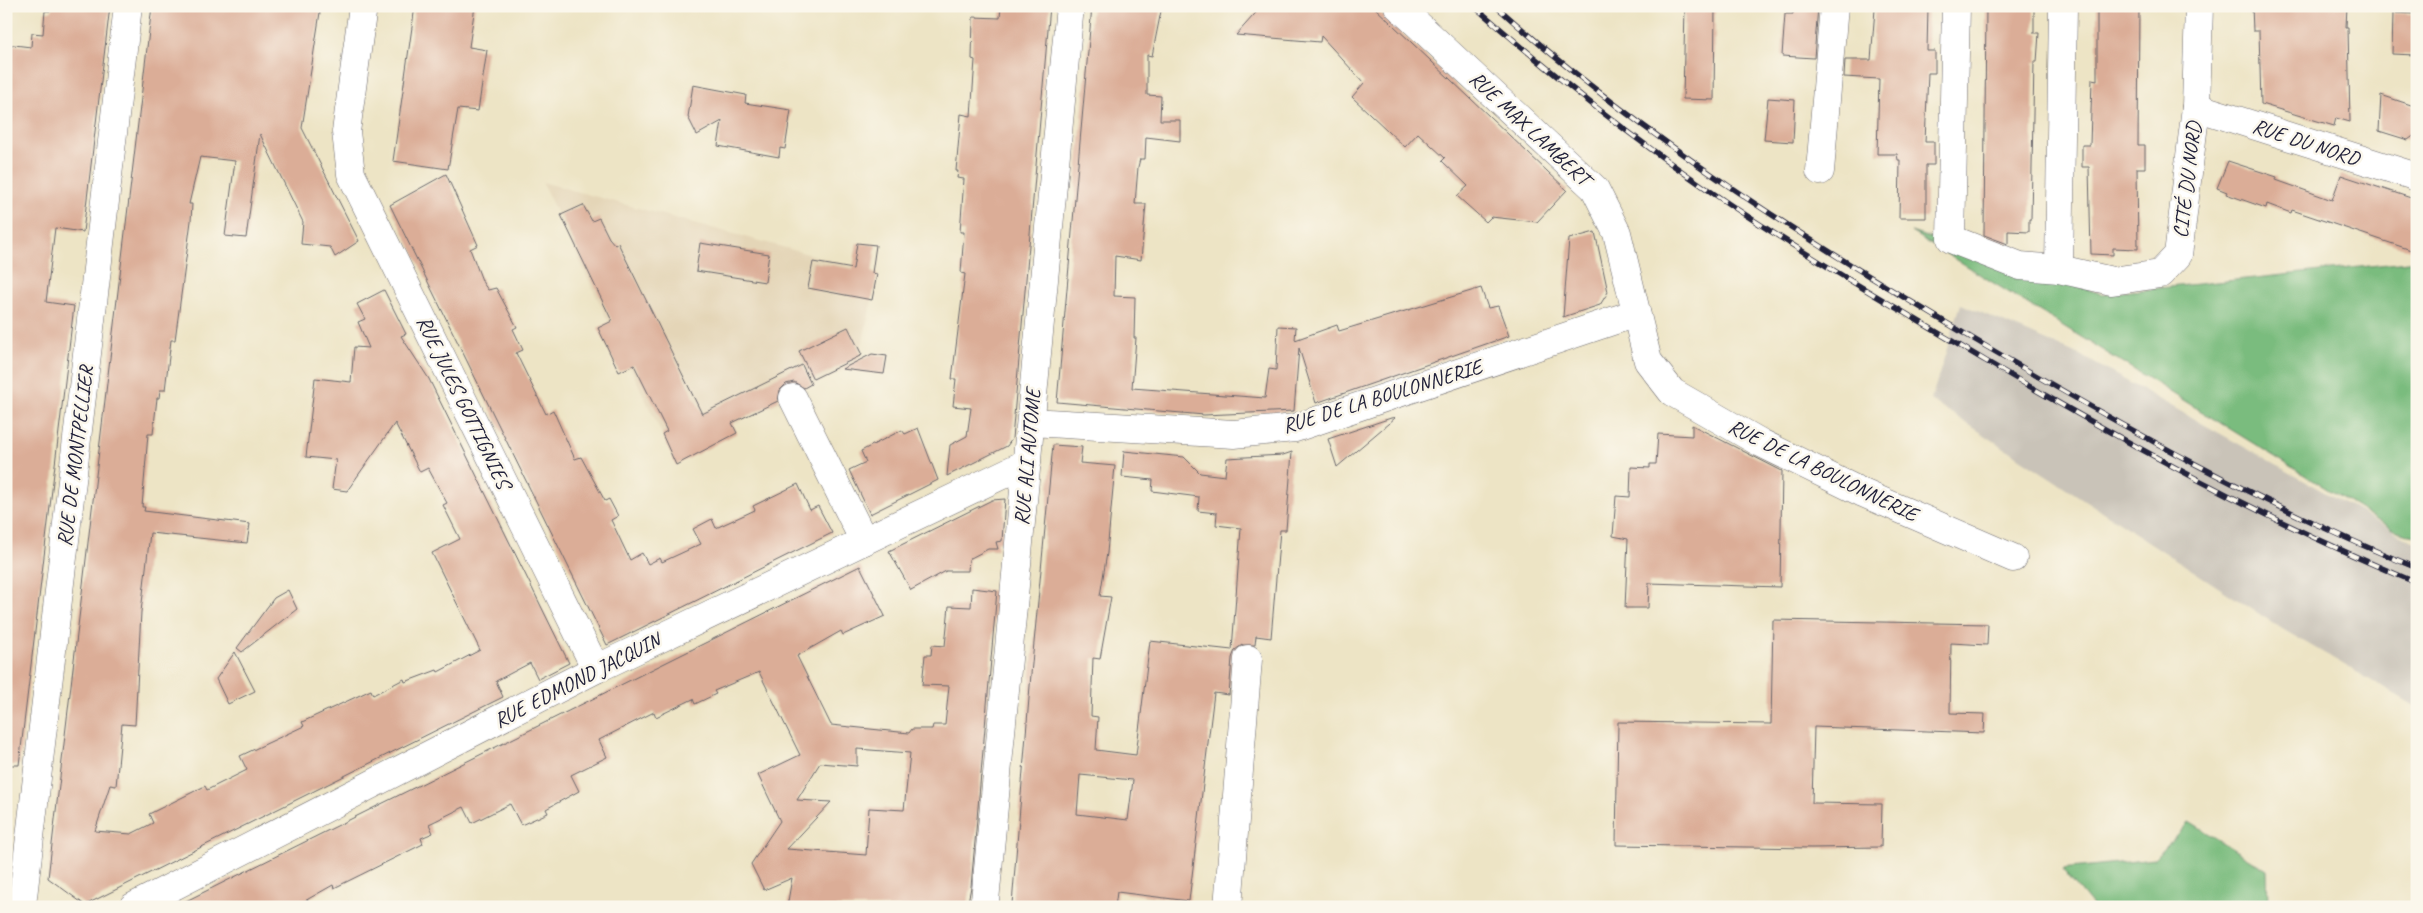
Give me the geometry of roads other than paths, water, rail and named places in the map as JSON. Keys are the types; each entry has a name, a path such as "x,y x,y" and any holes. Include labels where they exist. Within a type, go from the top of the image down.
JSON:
{"street":[{"name":"RUE DE MONTPELLIER","path":"18,905 128,6"},
{"name":"RUE JULES GOTTIGNIES","path":"363,6 346,132 351,174 596,669"},
{"name":"RUE ALI AUTOME","path":"982,907 985,901 1070,6"},
{"name":"RUE MAX LAMBERT","path":"1398,6 1595,188 1616,233 1648,361"},
{"path":"1820,171 1834,6"},
{"name":"CITÉ DU NORD","path":"1956,6 1951,239 2020,266 2059,269 2112,281 2160,274 2178,256 2196,106 2199,6"},
{"path":"2059,269 2063,6"},
{"name":"RUE DU NORD","path":"2196,106 2417,177"},
{"name":"RUE DE LA BOULONNERIE","path":"1031,422 1234,434 1295,428 1636,313"},
{"name":"RUE DE LA BOULONNERIE","path":"1648,361 1672,392 1761,444 1863,492 2014,558"},
{"path":"792,398 864,541"},
{"name":"RUE EDMOND JACQUIN","path":"133,907 596,669 1027,463"},
{"path":"1228,907 1248,659"}],"railway":[{"path":"1474,6 1567,84 1663,158 1729,204 1825,265 1986,361 2144,451 2306,534 2417,583"},
{"path":"1496,6 1551,54 1668,143 1789,226 1914,304 2193,463 2303,518 2417,568"}]}
